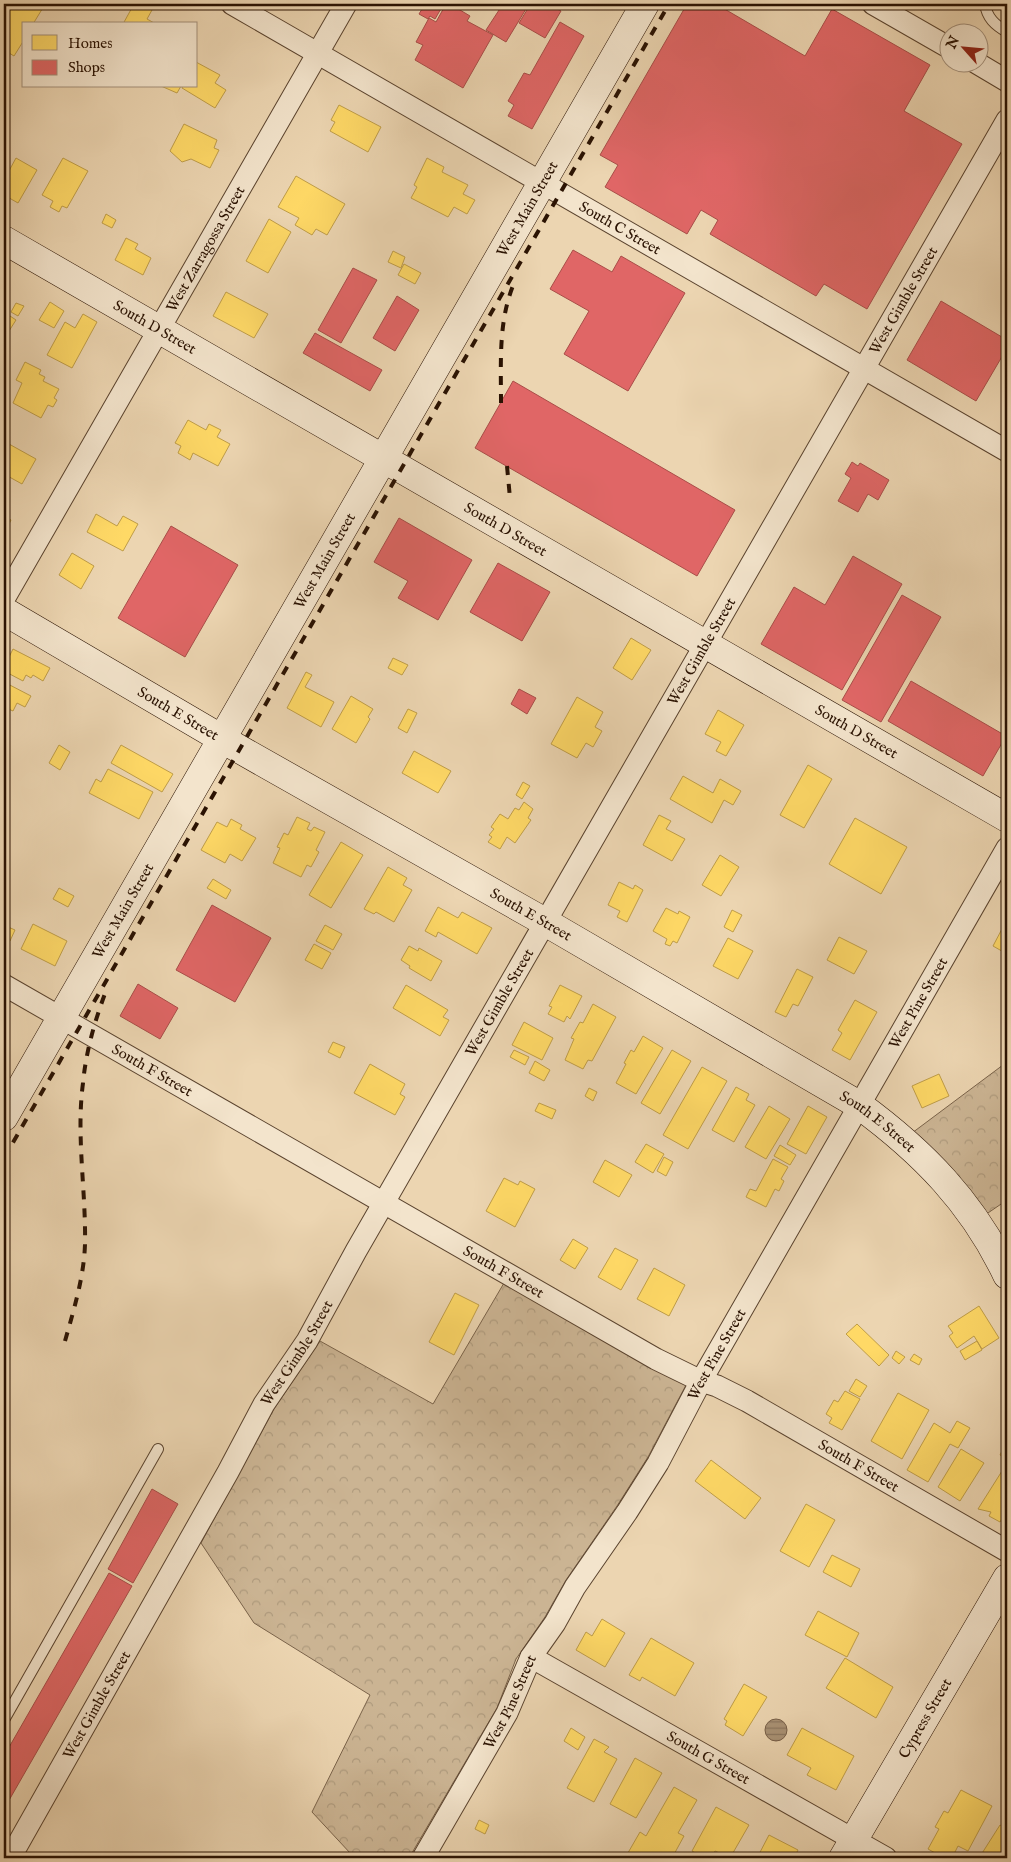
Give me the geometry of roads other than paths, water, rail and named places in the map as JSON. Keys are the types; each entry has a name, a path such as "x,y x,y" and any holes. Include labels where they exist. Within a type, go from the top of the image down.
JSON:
{"street":[{"name":"South C Street","path":"232,4 1007,450"},
{"name":"West Zarragossa Street","path":"4,599 346,4"},
{"name":"West Main Street","path":"4,1117 645,4"},
{"path":"873,4 938,41"},
{"path":"988,70 1007,81"},
{"name":"West Gimble Street","path":"10,1858 228,1472 264,1404 307,1341 544,922 707,644 1007,120"},
{"name":"South D Street","path":"4,240 1007,818"},
{"name":"South E Street","path":"4,611 859,1105 894,1131 920,1154 958,1196 993,1246 1007,1275"},
{"name":"West Pine Street","path":"422,1858 507,1713 531,1656 555,1623 575,1586 627,1512 658,1463 701,1381 1007,848"},
{"name":"South F Street","path":"4,985 656,1359 747,1401 1007,1551"},
{"name":"Cypress Street","path":"848,1849 1007,1578"},
{"name":"South G Street","path":"531,1656 848,1849 886,1858"}],"lane":[{"path":"985,4 986,12 991,20 1007,32"},
{"path":"4,1720 158,1449"}],"railway":[{"path":"4,1158 669,4"},
{"path":"501,403 503,325 515,281"},
{"path":"507,466 510,498"},
{"path":"65,1341 83,1269 85,1244 80,1123 84,1071 91,1036 106,991"}]}
